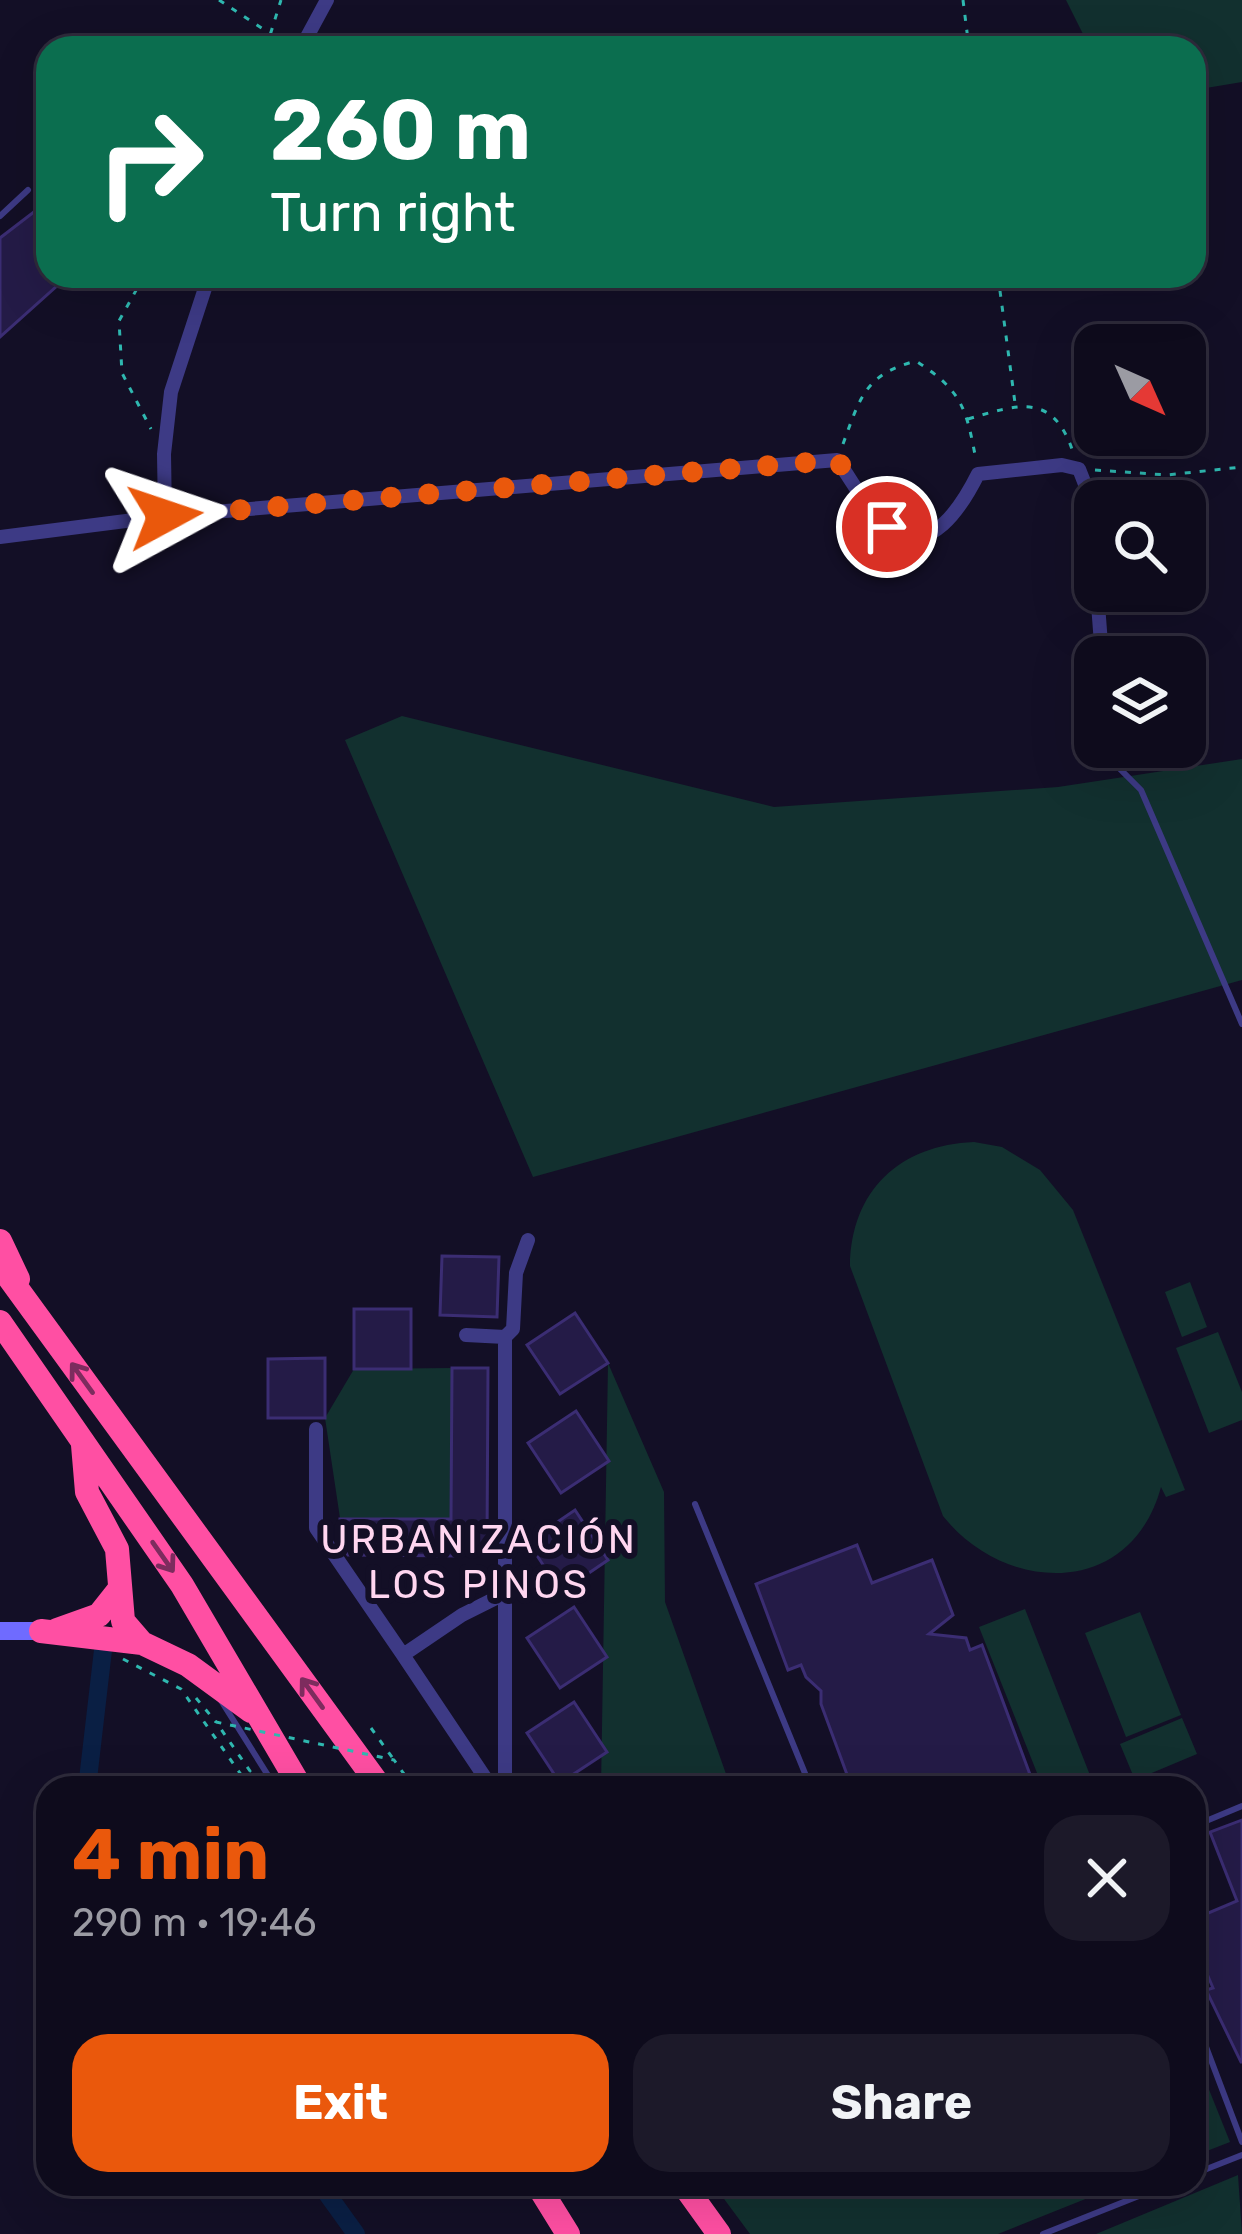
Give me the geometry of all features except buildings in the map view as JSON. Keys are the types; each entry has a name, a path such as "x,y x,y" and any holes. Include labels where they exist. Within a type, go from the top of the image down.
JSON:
{"highway":[{"path":"0,1241 32,1309"},
{"path":"0,1265 372,1776"},
{"path":"0,1322 182,1585 294,1776"},
{"path":"83,1441 88,1492 117,1549 118,1591 132,1651"},
{"path":"41,1631 88,1621 110,1605 118,1591"},
{"path":"41,1631 132,1651 269,1729"},
{"path":"544,2196 568,2234"},
{"path":"675,2196 703,2234"},
{"path":"692,2196 719,2234"}],"street":[{"path":"308,36 327,0"},
{"path":"165,516 170,392 205,288"},
{"path":"0,537 165,516 837,460 887,527 907,536 935,531 959,513 978,474 1062,465 1078,469 1083,480"},
{"path":"505,1776 505,1336 513,1328 516,1273 528,1240"},
{"path":"466,1335 505,1336"},
{"path":"316,1429 316,1528 484,1776"},
{"path":"403,1655 462,1615 506,1593"},
{"path":"0,1631 41,1631"}],"lane":[{"path":"0,216 28,190"},
{"path":"1119,768 1141,790 1242,1024"},
{"path":"695,1504 806,1776"},
{"path":"200,1686 267,1776"},
{"path":"1206,1821 1242,1806"},
{"path":"1206,2047 1242,2142"},
{"path":"1206,2170 1242,2156"},
{"path":"543,2196 557,2234"},
{"path":"1043,2234 1139,2196"}],"path":[{"path":"219,0 272,35 281,0"},
{"path":"963,0 968,36"},
{"path":"137,288 119,321 122,373 164,454"},
{"path":"1000,288 1015,405"},
{"path":"837,460 858,404 883,369 916,361 949,382 968,419 978,474"},
{"path":"968,419 1015,405 1046,410 1066,430 1078,469 1167,475 1242,466"},
{"path":"132,1651 181,1689 242,1776 250,1771 216,1722 200,1686"},
{"path":"216,1722 394,1760"},
{"path":"371,1728 405,1776"}],"green space":[{"path":"1066,0 1242,0 1242,82 1206,88 1206,36 1084,36"},
{"path":"402,716 774,807 1058,787 1242,759 1242,980 533,1177 345,740"},
{"path":"974,1142 1002,1147 1040,1170 1073,1210 1185,1490 1166,1497 1161,1487 1146,1523 1123,1549 1095,1566 1064,1573 1032,1571 999,1560 969,1542 943,1516 850,1266 859,1215 885,1177 924,1152"},
{"path":"1190,1282 1207,1327 1182,1337 1165,1292"},
{"path":"1218,1332 1242,1392 1242,1420 1209,1433 1176,1348"},
{"path":"608,1363 664,1492 665,1602 727,1776 601,1776"},
{"path":"452,1368 451,1519 340,1518 325,1418 354,1369"},
{"path":"1025,1609 1090,1776 1038,1776 979,1627"},
{"path":"1140,1612 1181,1715 1126,1737 1085,1633"},
{"path":"1182,1718 1197,1754 1145,1776 1133,1776 1120,1744"},
{"path":"1206,2082 1230,2142 1206,2151"},
{"path":"1238,2175 1242,2234 1096,2234 1187,2196 1206,2196 1206,2188"},
{"path":"722,2196 1093,2196 998,2234 750,2234"}],"waterway":[{"path":"88,1776 103,1650"},
{"path":"329,2196 356,2234"}],"district":[{"name":"URBANIZACIÓN LOS PINOS","path":"479,1562"}],"route":[{"path":"165,516 837,460 887,527"}]}
